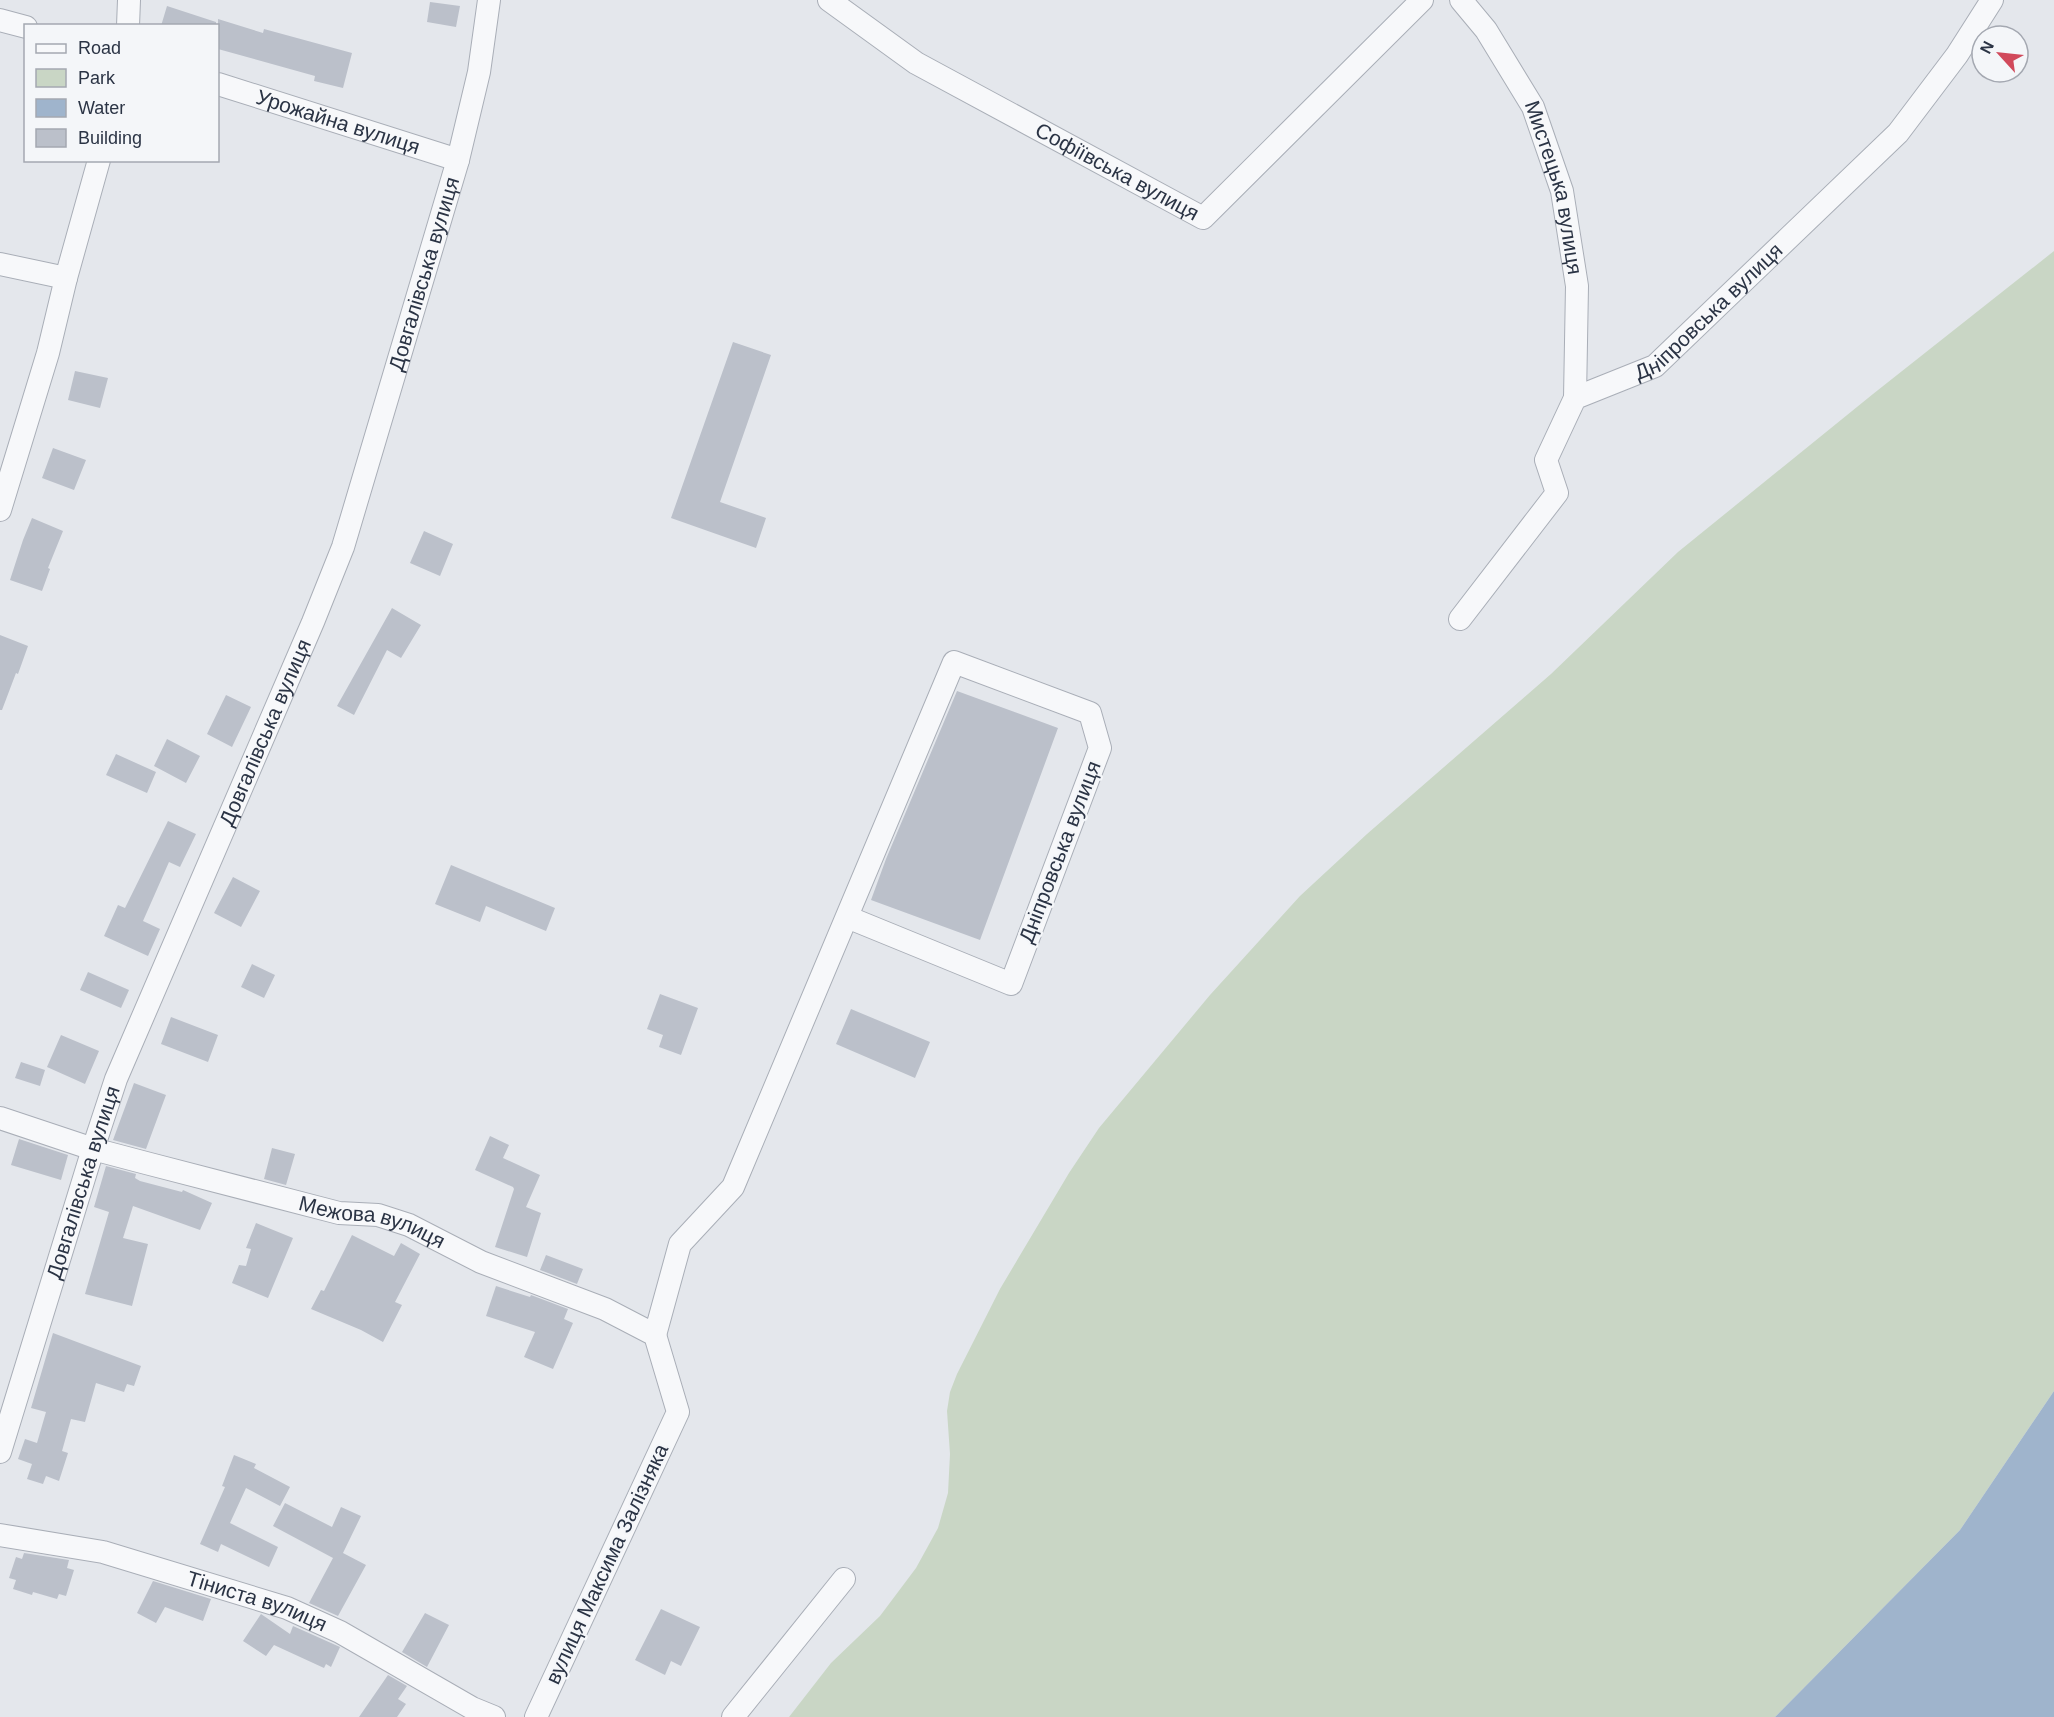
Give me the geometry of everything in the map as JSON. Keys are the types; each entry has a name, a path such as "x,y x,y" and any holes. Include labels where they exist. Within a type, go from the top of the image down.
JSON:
{"street":[{"path":"128,24 129,0"},
{"name":"Довгалівська вулиця","path":"0,1452 6,1414 116,1079 313,622 343,547 459,160 479,72 489,0"},
{"name":"Софіївська вулиця","path":"829,0 916,63 1203,218 1422,0"},
{"name":"Мистецька вулиця","path":"1461,0 1486,30 1533,107 1562,191 1577,286 1575,398"},
{"name":"Дніпровська вулиця","path":"1575,398 1655,366 1898,134 1957,54 1992,0"},
{"path":"0,20 24,26"},
{"name":"Урожайна вулиця","path":"219,84 459,160"},
{"path":"0,510 7,465 48,353 98,162"},
{"path":"0,264 66,278"},
{"path":"1460,619 1557,493 1546,460 1575,398"},
{"name":"Дніпровська вулиця","path":"655,1335 680,1244 733,1187 954,662 1090,713 1100,748 1011,984 847,917"},
{"name":"Межова вулиця","path":"0,1118 93,1149 339,1213 378,1215 410,1225 481,1262 605,1309 655,1335"},
{"name":"вулиця Максима Залізняка","path":"536,1717 678,1412 655,1335"},
{"name":"Тіниста вулиця","path":"0,1535 103,1552 287,1608 340,1632 472,1708 494,1717"},
{"path":"733,1717 844,1579"}],"green space":[{"path":"2054,251 2054,1391 1960,1530 1775,1717 789,1717 831,1663 880,1616 916,1568 938,1528 948,1493 950,1454 947,1411 950,1392 1000,1289 1069,1173 1099,1128 1210,995 1300,896 1367,834 1551,674 1678,552"}],"water":[{"path":"2054,1391 2054,1717 1775,1717 1960,1530"}],"building":[{"path":"430,2 460,6 456,27 427,22"},
{"path":"167,6 216,22 216,24 162,24"},
{"path":"218,19 263,33 264,29 352,53 343,88 314,81 315,76 219,49"},
{"path":"733,342 771,355 720,502 766,518 756,548 671,518"},
{"path":"75,371 108,378 100,408 68,400"},
{"path":"53,448 86,460 74,490 42,478"},
{"path":"32,518 63,531 48,568 50,569 42,591 10,580"},
{"path":"424,531 453,544 440,576 410,563"},
{"path":"392,608 421,625 401,658 387,650 354,715 337,706"},
{"path":"0,635 28,646 2,710 0,710"},
{"path":"957,691 1058,728 980,940 871,900"},
{"path":"226,695 251,707 232,747 207,734"},
{"path":"167,739 200,756 186,783 154,766"},
{"path":"116,754 156,772 147,793 106,775"},
{"path":"168,821 196,834 180,867 169,862 143,921 160,929 148,956 104,936 118,905 125,908"},
{"path":"451,865 555,908 546,931 486,906 480,922 435,904"},
{"path":"233,877 260,891 241,927 214,913"},
{"path":"252,964 275,975 264,998 241,987"},
{"path":"88,972 129,990 121,1008 80,990"},
{"path":"660,994 698,1008 681,1055 659,1047 663,1035 647,1029"},
{"path":"851,1009 930,1042 915,1078 836,1044"},
{"path":"171,1017 218,1035 208,1062 161,1044"},
{"path":"61,1035 99,1051 85,1084 47,1067"},
{"path":"21,1062 45,1070 40,1086 15,1078"},
{"path":"134,1083 166,1095 146,1149 113,1140"},
{"path":"490,1136 509,1145 503,1158 540,1175 526,1207 541,1213 527,1257 495,1247 514,1189 475,1170"},
{"path":"19,1139 68,1155 61,1180 11,1165"},
{"path":"272,1148 295,1154 286,1185 264,1179"},
{"path":"106,1166 136,1174 135,1178 140,1181 182,1192 183,1190 212,1203 200,1230 133,1206 123,1238 148,1244 132,1306 85,1294 109,1212 94,1207"},
{"path":"256,1223 293,1238 268,1298 232,1283 239,1265 246,1266 251,1249 246,1248"},
{"path":"352,1235 394,1256 401,1243 420,1254 395,1302 402,1305 383,1342 311,1309 321,1290 324,1291"},
{"path":"546,1255 583,1269 577,1284 540,1270"},
{"path":"496,1286 530,1297 531,1295 568,1309 564,1319 573,1323 553,1369 524,1357 535,1332 486,1316"},
{"path":"53,1333 141,1366 134,1386 127,1384 124,1392 96,1383 85,1422 71,1419 62,1451 68,1453 59,1481 46,1476 43,1484 27,1479 32,1464 18,1459 25,1439 37,1443 46,1412 31,1408"},
{"path":"234,1455 256,1464 254,1468 290,1487 280,1506 246,1488 230,1523 278,1547 269,1567 221,1544 218,1552 200,1544 225,1487 222,1486"},
{"path":"285,1503 332,1527 341,1507 361,1516 343,1553 366,1565 338,1616 309,1603 333,1558 273,1526"},
{"path":"24,1553 69,1560 67,1568 74,1570 66,1596 59,1594 57,1599 13,1589 16,1580 9,1578 16,1557 22,1559"},
{"path":"153,1581 211,1599 203,1621 165,1607 156,1623 137,1613"},
{"path":"661,1609 700,1627 681,1666 671,1661 665,1675 635,1660"},
{"path":"425,1613 449,1625 427,1667 402,1652"},
{"path":"261,1614 290,1634 293,1626 340,1647 331,1667 326,1664 324,1668 274,1645 266,1656 243,1641"},
{"path":"388,1675 407,1686 398,1699 406,1704 397,1717 359,1717"}]}
